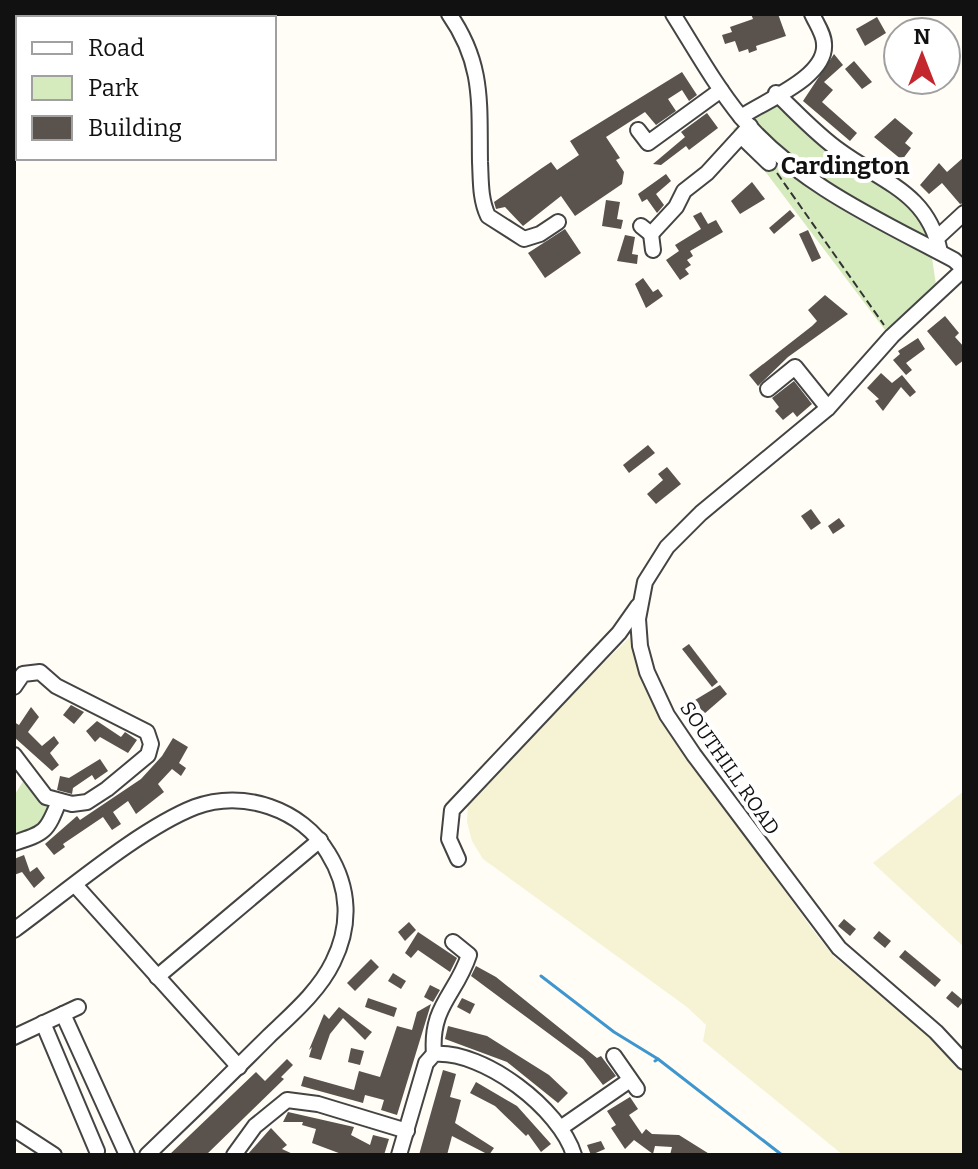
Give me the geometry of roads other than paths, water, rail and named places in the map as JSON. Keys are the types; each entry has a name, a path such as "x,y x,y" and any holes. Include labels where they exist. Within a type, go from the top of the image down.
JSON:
{"street":[{"path":"449,14 475,60 479,82 481,189 488,216 524,239 540,234 558,222"},
{"path":"673,14 769,163"},
{"path":"653,250 646,230 676,207 684,191 745,127 759,105 814,73 824,58 825,41 812,14"},
{"path":"638,130 648,143 721,90"},
{"path":"776,93 840,151 918,203 930,218 938,245"},
{"path":"759,105 798,114"},
{"path":"745,127 844,202 938,245 964,269"},
{"path":"938,245 964,213"},
{"name":"SOUTHILL ROAD","path":"964,269 892,336 828,408 701,513 667,547 645,582 640,603 639,636 647,672 667,715 811,914 839,948 936,1032 964,1062"},
{"path":"768,389 795,367 828,408"},
{"path":"458,859 449,839 452,810 619,633 640,603"},
{"path":"619,633 639,636"},
{"path":"14,687 23,674 40,672 56,686 147,732 151,744 148,755 87,802 46,797 14,755"},
{"path":"14,843 38,837 49,827 59,801"},
{"path":"14,930 163,824 216,801 238,801 274,808 291,815 320,840 343,886 347,921 343,941 319,984 239,1067 147,1155"},
{"path":"157,977 320,840"},
{"path":"76,886 239,1067"},
{"path":"399,1155 426,1063 434,1054 432,1036 437,1012 469,955 453,942"},
{"path":"14,1037 78,1007"},
{"path":"63,1014 100,1103 127,1155"},
{"path":"43,1023 83,1111 97,1151"},
{"path":"434,1054 462,1057 490,1070 532,1098 562,1127 574,1155"},
{"path":"562,1127 633,1084 614,1056"},
{"path":"234,1155 255,1126 287,1100 318,1104 407,1131"},
{"path":"83,1111 100,1103"},
{"path":"14,1129 54,1155"}],"waterway":[{"path":"541,976 614,1032 658,1059 655,1061"},
{"path":"658,1059 782,1155"}],"district":[{"name":"Cardington","path":"845,166"}]}
